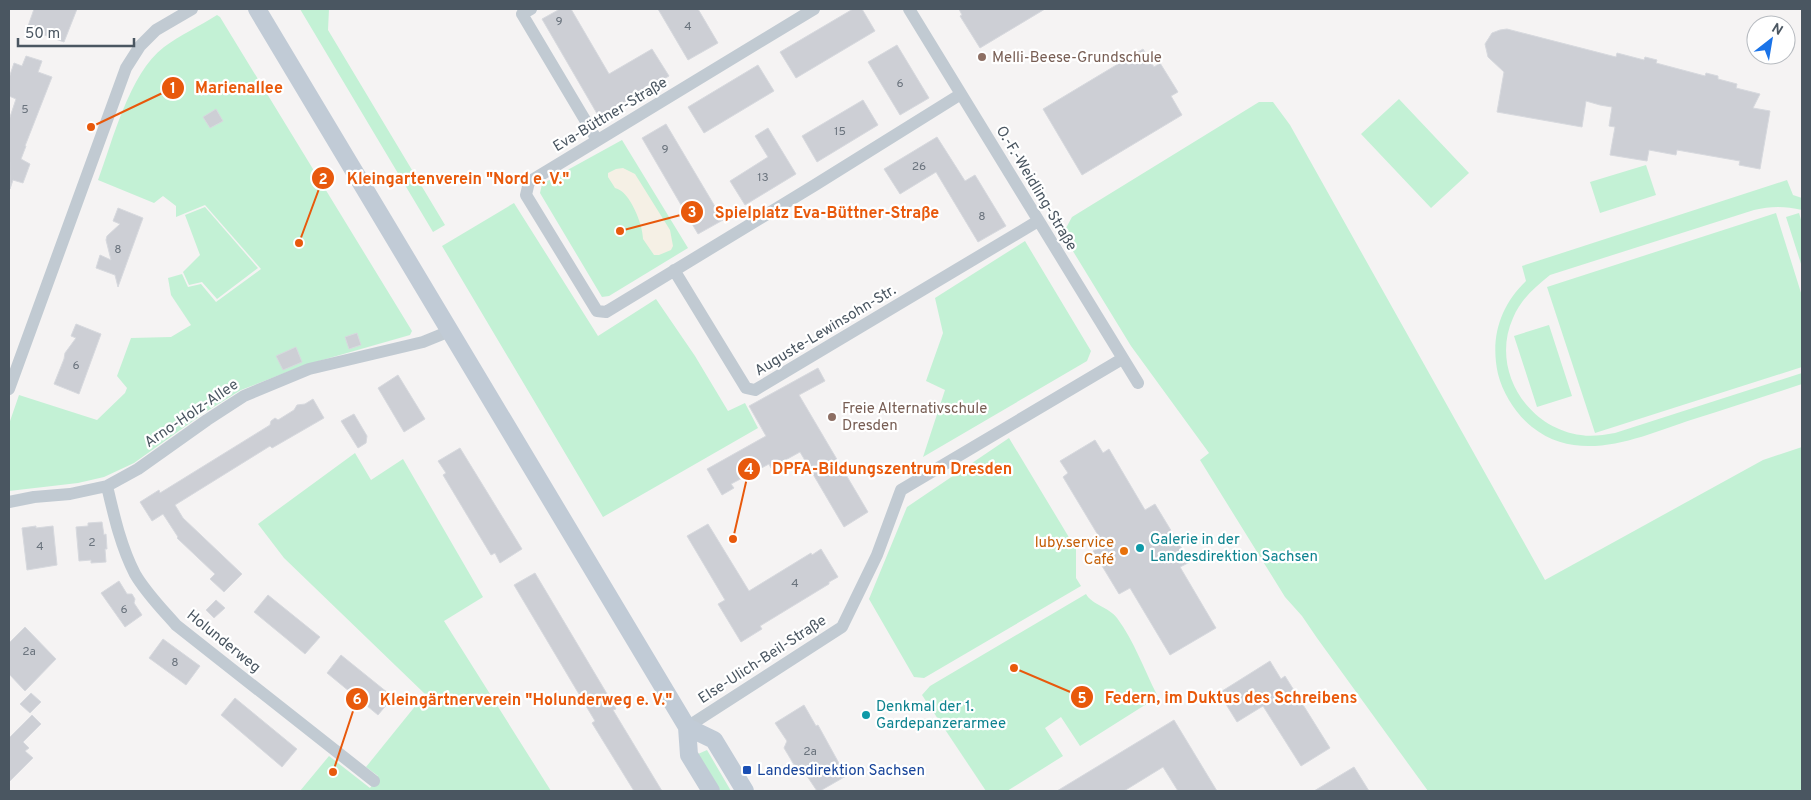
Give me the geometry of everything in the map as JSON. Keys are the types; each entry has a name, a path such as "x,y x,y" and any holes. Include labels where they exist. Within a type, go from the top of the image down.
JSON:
{"main road":[{"path":"259,12 687,727 689,755 711,791"},
{"path":"687,727 714,740 745,791"}],"street":[{"path":"9,389 126,68 140,46 156,30 192,9"},
{"path":"531,9 522,14 596,140"},
{"name":"Eva-Büttner-Straße","path":"814,9 529,182 526,195 597,311 606,312 961,94"},
{"name":"O.-F.-Weidling-Straße","path":"909,9 1138,383"},
{"name":"Auguste-Lewinsohn-Str.","path":"674,270 746,388 755,390 1038,221"},
{"name":"Arno-Holz-Allee","path":"9,502 34,497 70,494 107,486 138,469 244,396 309,369 423,342 450,331"},
{"name":"Else-Ulich-Beil-Straße","path":"687,727 842,627 877,555 902,490 1122,359"},
{"name":"Holunderweg","path":"107,486 122,543 136,574 153,600 176,624 374,781"}],"green space":[{"path":"300,9 329,9 328,30 445,225 433,232"},
{"path":"217,15 220,17 412,331 410,335 305,365 241,390 204,413 134,463 104,477 78,483 9,491 9,424 19,395 97,420 125,393 127,388 117,376 131,338 171,337 191,325 171,295 168,278 182,274 188,287 201,284 216,302 261,269 205,205 176,217 176,206 163,196 154,203 98,180 116,127 141,74 164,47"},
{"path":"1399,99 1469,173 1431,208 1361,134"},
{"path":"1259,102 1273,102 1290,125 1545,580 1763,460 1802,447 1802,791 1428,791 1302,616 1285,597 1200,460 1209,453 1131,346 1068,243 1066,228 1072,217"},
{"path":"622,140 688,248 609,296 602,297 540,193 542,184"},
{"path":"1646,165 1656,195 1600,213 1590,182"},
{"path":"1787,180 1793,195 1802,198 1802,210 1778,207 1754,210 1550,275 1528,294 1516,311 1507,337 1506,357 1510,376 1518,393 1530,408 1544,421 1562,430 1585,436 1615,433 1802,373 1802,384 1654,433 1612,444 1571,445 1551,439 1532,427 1521,416 1511,403 1500,381 1495,348 1499,323 1504,312 1517,291 1526,281 1522,266"},
{"path":"514,203 598,336 656,299 695,356 728,411 745,403 758,428 603,517 442,246"},
{"path":"205,207 258,268 217,299 202,282 189,285 183,272 200,255 185,215"},
{"path":"1776,213 1802,296 1802,367 1595,433 1547,287"},
{"path":"1799,213 1802,223 1802,267 1786,217"},
{"path":"1025,241 1091,351 1087,361 923,457 945,390 926,381 943,333 935,298"},
{"path":"1549,325 1572,396 1537,407 1514,336"},
{"path":"1009,438 1076,549 1076,578 1081,586 924,678 914,677 869,599 907,507"},
{"path":"355,453 371,480 403,459 483,597 444,621 551,791 300,791 329,756 370,788 378,776 366,767 425,694 284,558 258,524"},
{"path":"1086,594 1092,601 1110,611 1117,618 1134,646 1157,695 1155,696 1156,698 1080,746 1061,717 1045,728 1063,756 1007,791 986,791 922,695 930,686"},
{"path":"707,750 731,791 720,791 698,754"}],"sand":[{"path":"623,168 635,174 670,230 673,246 671,250 654,255 643,239 635,209 626,195 621,190 615,188 608,177 608,173"}],"building":[{"path":"34,9 77,9 64,42 27,29"},
{"path":"560,9 571,9 609,74 652,49 669,76 599,117 542,19"},
{"path":"658,9 698,9 718,43 688,60"},
{"path":"853,9 862,9 875,31 796,78 780,52"},
{"path":"959,9 1045,9 980,48 960,16 962,15"},
{"path":"1507,29 1616,57 1617,53 1644,60 1645,57 1657,60 1656,63 1705,76 1706,73 1718,76 1718,79 1737,84 1736,88 1760,94 1753,108 1770,111 1760,169 1739,165 1740,161 1677,150 1676,155 1649,150 1647,161 1610,155 1615,127 1609,126 1612,107 1586,101 1582,127 1497,112 1504,72 1488,57 1485,44 1492,33"},
{"path":"897,45 929,98 900,115 868,62"},
{"path":"1143,49 1154,67 1160,63 1178,92 1171,96 1182,115 1082,175 1043,109"},
{"path":"26,56 42,61 38,72 52,77 21,159 30,164 23,183 13,180 10,189 9,120 16,99 9,96 9,78 14,63 22,66"},
{"path":"758,65 774,91 704,133 688,107"},
{"path":"863,100 878,125 817,162 802,136"},
{"path":"216,109 223,121 210,128 203,117"},
{"path":"666,124 723,220 698,234 642,138"},
{"path":"768,128 796,174 745,205 730,181 768,157 755,136"},
{"path":"937,137 965,181 975,175 1006,226 978,242 936,172 900,194 884,169"},
{"path":"118,208 143,218 118,287 115,275 96,268 100,255 111,260 106,240 107,236 120,224 113,221"},
{"path":"76,324 101,334 79,394 54,384 65,353 76,338 71,336"},
{"path":"357,333 361,345 349,349 345,337"},
{"path":"296,347 302,362 283,370 276,356"},
{"path":"818,368 825,381 799,395 868,512 844,527 800,452 771,468 769,464 731,484 734,488 722,495 707,469 766,436 749,406"},
{"path":"398,375 425,419 404,432 378,388"},
{"path":"313,399 324,418 272,448 270,446 175,505 183,518 242,574 224,592 210,579 215,574 177,538 163,514 152,521 140,502 159,490 160,493 270,425 271,421 275,418 278,420 294,410 297,405 305,404"},
{"path":"354,414 367,436 366,443 358,448 341,421"},
{"name":"Galerie in der Landesdirektion Sachsen","path":"1095,440 1103,453 1109,449 1145,510 1155,504 1190,562 1180,567 1216,628 1170,655 1130,588 1119,594 1093,551 1104,545 1063,477 1068,473 1060,461"},
{"path":"460,448 522,549 500,563 495,553 491,555 443,475 446,473 438,461"},
{"path":"102,522 104,535 106,534 106,562 91,563 91,560 79,561 76,527 88,526 88,523"},
{"path":"708,524 749,591 811,553 812,555 821,549 838,577 760,626 762,629 741,642 718,604 725,600 687,536"},
{"path":"36,526 36,528 53,526 57,565 27,570 22,528"},
{"path":"535,573 616,709 613,710 662,791 634,791 592,723 595,721 514,585"},
{"path":"119,581 127,594 132,594 135,599 134,603 142,615 125,627 101,593"},
{"path":"268,595 320,637 305,654 254,612"},
{"path":"216,600 225,608 214,618 206,610"},
{"path":"25,627 56,659 25,691 9,674 9,643"},
{"path":"163,639 200,666 186,685 149,658"},
{"path":"341,655 393,697 378,715 327,673"},
{"path":"1270,661 1281,679 1285,676 1330,748 1301,766 1263,706 1237,722 1219,693"},
{"path":"31,693 41,702 30,713 20,704"},
{"path":"235,698 297,749 282,767 221,715"},
{"path":"804,705 816,726 818,725 846,776 820,791 817,791 807,776 799,773 784,748 787,741 775,723"},
{"path":"32,715 41,724 23,742 29,748 25,751 33,758 9,782 9,738"},
{"path":"1174,720 1217,791 1178,791 1163,767 1124,791 1057,791"},
{"path":"1354,767 1369,791 1314,791"}],"place":[{"name":"Melli-Beese-Grundschule","path":"982,57"},
{"name":"Marienallee","path":"91,127"},
{"name":"Spielplatz Eva-Büttner-Straße","path":"620,231"},
{"name":"Kleingartenverein \"Nord e. V.\"","path":"299,243"},
{"name":"Freie Alternativschule Dresden","path":"832,417"},
{"name":"DPFA-Bildungszentrum Dresden","path":"733,539"},
{"name":"Galerie in der Landesdirektion Sachsen","path":"1140,548"},
{"name":"luby.service Café","path":"1124,551"},
{"name":"Federn, im Duktus des Schreibens","path":"1014,668"},
{"name":"Denkmal der 1. Gardepanzerarmee","path":"866,715"},
{"name":"Landesdirektion Sachsen","path":"747,770"},
{"name":"Kleingärtnerverein \"Holunderweg e. V.\"","path":"333,772"}]}
